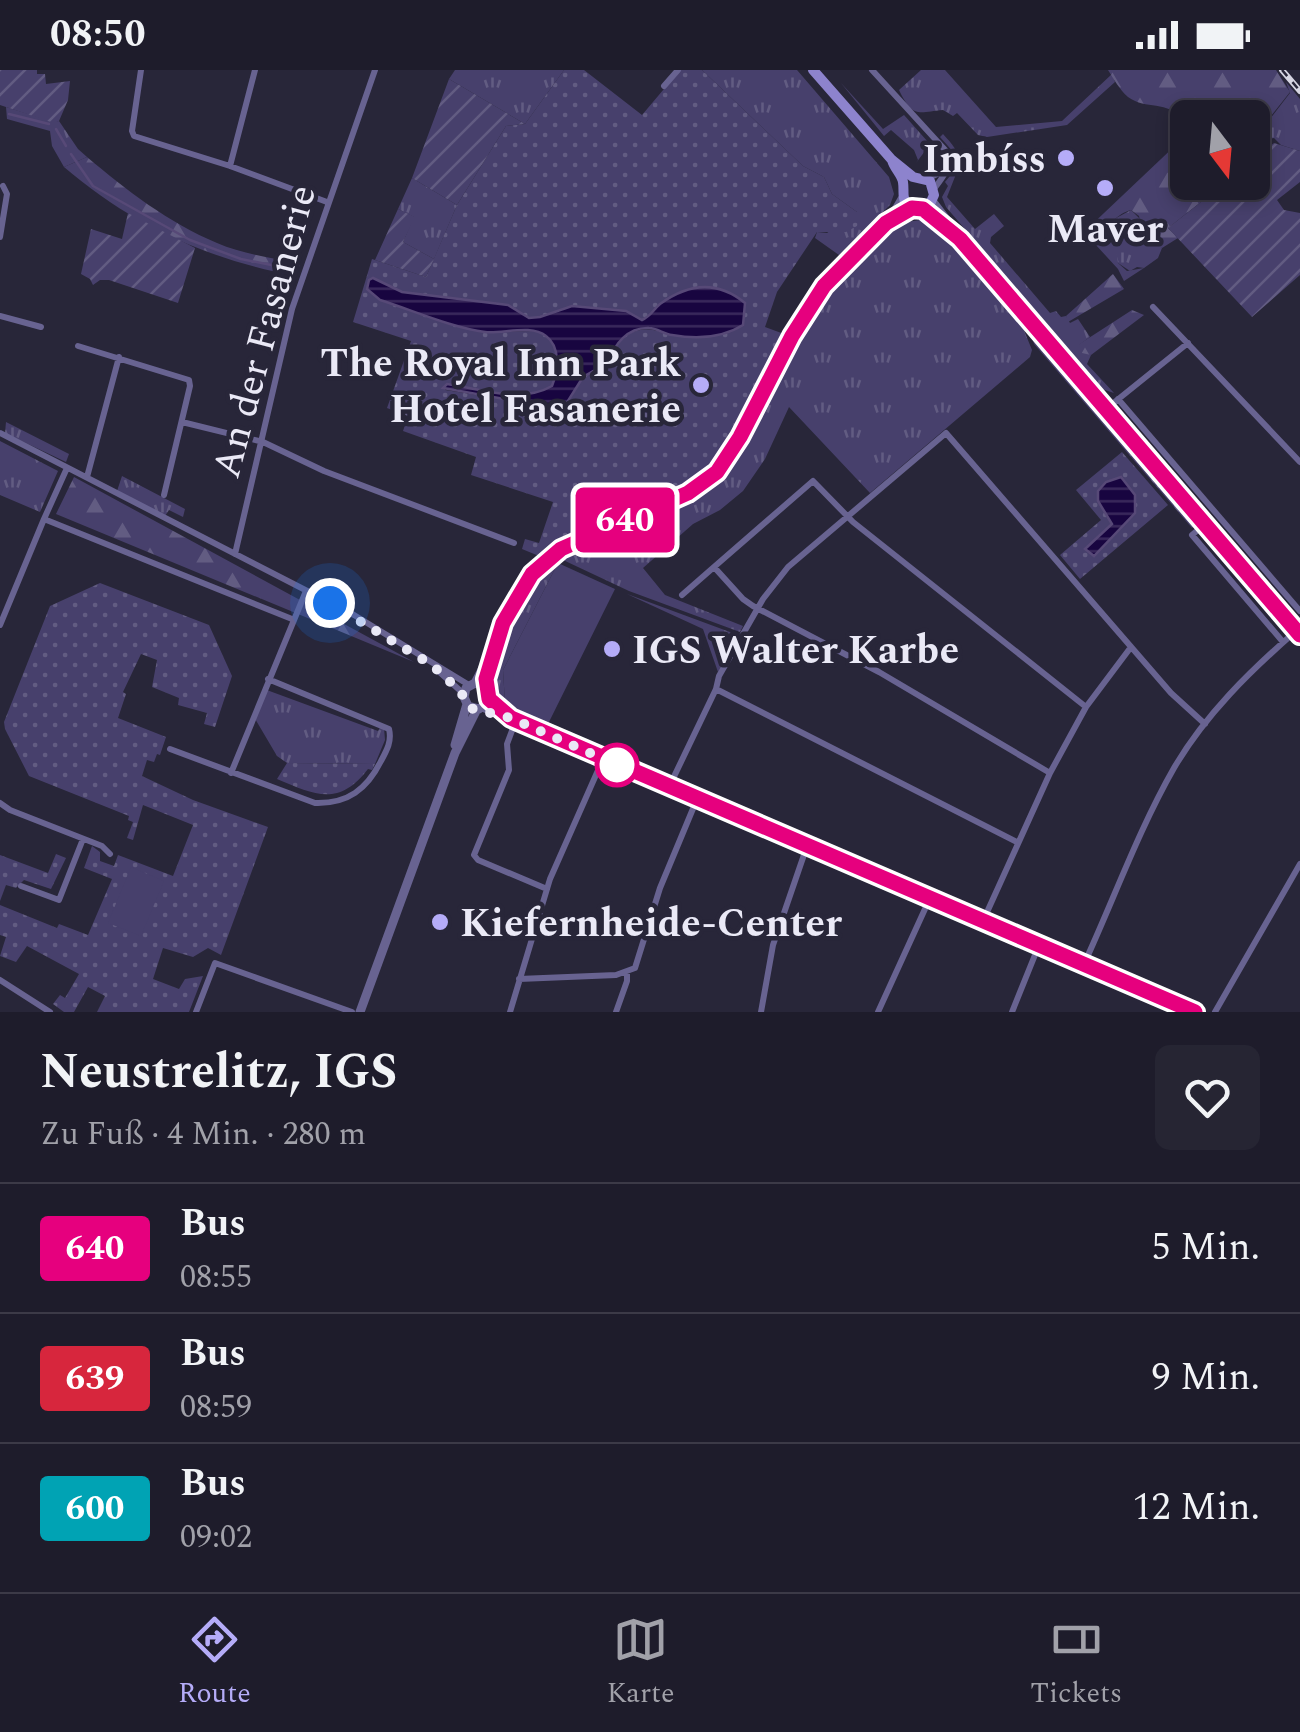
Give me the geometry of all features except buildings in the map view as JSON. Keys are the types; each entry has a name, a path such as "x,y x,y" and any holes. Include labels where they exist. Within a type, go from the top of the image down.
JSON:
{"main road":[{"path":"814,70 908,181"},
{"path":"927,179 934,195 917,208 902,199 908,181 927,179"}],"street":[{"path":"141,70 134,136 327,202"},
{"path":"230,166 256,70"},
{"name":"An der Fasanerie","path":"236,554 287,328 327,202 376,70"},
{"path":"664,86 678,70"},
{"path":"872,70 943,147 948,157 947,169 934,195 960,239"},
{"path":"927,179 947,169"},
{"path":"0,237 7,194 3,186"},
{"path":"360,1012 474,696 522,586 550,556 688,493 717,472 824,286 886,223 902,199"},
{"path":"886,223 917,208 960,239 1300,612"},
{"path":"1153,307 1300,462"},
{"path":"0,316 41,327"},
{"path":"1112,404 1188,343"},
{"path":"78,346 189,380 164,495"},
{"path":"87,478 119,357"},
{"path":"1084,964 1176,765 1234,689 1283,642 1298,633 1205,524 1112,404"},
{"path":"182,422 262,442 324,471 514,543"},
{"path":"0,433 354,615 513,719 1195,1012"},
{"path":"669,787 719,676 758,608 788,567 946,433 1171,693 1204,724"},
{"path":"0,625 67,468"},
{"path":"682,595 813,481 846,516 1086,707"},
{"path":"44,519 292,619"},
{"path":"1205,524 1192,535 1283,642"},
{"path":"714,567 743,599 879,672 1050,772"},
{"path":"234,774 268,679 306,591"},
{"path":"983,921 1050,772 1086,707 1131,646"},
{"path":"170,749 315,803 339,802 359,792 369,782 391,738 390,729 268,679"},
{"path":"716,689 1016,842"},
{"path":"474,696 489,699 513,719"},
{"path":"513,719 507,744 510,767 474,855 546,889"},
{"path":"510,1012 546,889 603,759"},
{"path":"616,1012 627,974 638,962 656,897 697,799"},
{"path":"0,804 102,846 110,854"},
{"path":"21,886 60,900 83,838"},
{"path":"761,1012 773,944 807,846"},
{"path":"1215,1012 1300,864"},
{"path":"878,1012 930,898"},
{"path":"1012,1012 1039,945"},
{"path":"196,1012 216,963 352,1012"},
{"path":"519,978 627,974"},
{"path":"0,980 50,1012"}],"green space":[{"path":"0,70 37,70 37,74 45,74 46,84 70,81 68,100 59,121 54,123 0,105"},
{"path":"455,70 564,70 525,124 449,79"},
{"path":"564,70 584,70 642,115 680,70 702,70 803,166 824,177 832,194 860,218 857,226 846,232 817,232 777,292 765,327 784,334 722,458 705,475 568,538 539,556 522,549 525,539 539,543 553,502 471,475 476,457 403,431 408,416 387,408 411,341 353,322 372,259 426,277 457,205 506,126 525,124","holes":["373,278 402,292 508,305 529,318 572,306 626,311 641,320 653,314 669,335 650,330 632,332 618,343 609,362 583,377 570,399 510,400 445,390 447,384 501,393 540,391 552,386 557,372 555,349 548,337 536,331 483,332 369,280"]},
{"path":"702,70 797,70 889,177 894,194 890,205 839,255 815,238 817,232 827,233 857,212 832,194 824,177 803,166"},
{"path":"921,70 945,70 996,127 1062,121 1112,74 1115,82 1067,125 987,137 978,135 957,113 953,116 943,110 917,112 908,106 899,90"},
{"path":"1108,70 1276,70 1290,92 1270,117 1270,100 1170,100 1170,110 1135,101"},
{"path":"449,79 525,124 506,126 457,205 412,178"},
{"path":"1286,82 1300,99 1300,151 1270,139 1270,119 1290,93"},
{"path":"841,83 883,129 904,115 928,142 916,163 914,150 891,130 884,136"},
{"path":"6,107 59,121 87,157 64,167 52,146 50,131 7,119"},
{"path":"943,134 957,151 960,164 947,197 975,229 994,214 1004,226 991,237 990,243 1050,313 1056,311 1061,317 1066,316 1070,323 1078,319 1090,337 1079,345 1091,355 1087,364 1114,393 1102,389 946,207 942,197 948,186 945,182 955,169 956,159 940,137"},
{"path":"1274,143 1300,151 1300,182 1277,200 1284,210 1300,213 1300,275 1252,317 1168,228 1203,200 1270,200 1270,146"},
{"path":"1170,150 1170,200 1203,200 1168,228 1178,238 1162,248 1131,210 1095,228 1100,242 1116,248 1118,263 1127,271 1144,268 1124,281 1084,232"},
{"path":"87,157 182,226 227,247 300,264 296,276 202,250 144,223 64,167"},
{"path":"412,178 457,205 434,259 403,242 414,217 398,209"},
{"path":"398,209 415,217 403,242 434,259 426,277 375,260"},
{"path":"1131,210 1162,248 1158,258 1144,268 1130,271 1118,263 1094,230"},
{"path":"128,213 195,248 178,303 109,280 93,285 81,274 91,229 122,239"},
{"path":"920,220 933,225 1021,323 1032,350 1030,357 870,493 789,407 765,459 743,491 720,510 693,524 643,568 665,595 743,626 740,632 629,591 561,559 716,485 739,455 805,327 834,284 900,223"},
{"path":"1113,274 1124,289 1068,322 1066,316"},
{"path":"1132,310 1144,315 1091,355 1082,353 1078,345"},
{"path":"1031,334 1196,524 1192,528 1034,344"},
{"path":"6,422 69,454 66,462 5,433"},
{"path":"0,441 58,471 40,512 0,495"},
{"path":"1122,452 1168,505 1080,579 1060,555 1101,520 1076,490"},
{"path":"122,476 185,509 183,517 169,510 165,516 117,491"},
{"path":"74,477 414,662 56,514"},
{"path":"558,563 503,670 505,703 497,699 493,680 501,648 537,581"},
{"path":"558,563 615,589 548,724 505,703 503,670"},
{"path":"100,583 209,625 232,676 215,727 204,724 207,713 178,705 179,698 152,687 157,660 141,654 123,692 126,694 118,718 166,737 160,755 154,762 147,760 142,776 193,800 268,827 221,955 208,948 193,957 163,948 153,979 179,989 185,979 203,976 189,1012 97,1012 105,996 88,987 74,1012 64,1012 53,1004 60,995 65,998 79,974 27,946 16,962 0,956 6,937 0,935 0,905 57,928 59,924 88,935 112,879 84,868 92,846 100,852 100,861 114,866 118,855 173,876 193,825 143,805 133,840 127,838 133,822 128,820 129,816 29,776 5,729 4,722 50,606"},
{"path":"627,594 738,635 718,672 703,629"},
{"path":"264,689 378,731 381,726 384,728 385,740 375,764 287,763 277,756 254,717"},
{"path":"287,763 375,764 347,789 326,794 277,779"},
{"path":"56,854 66,858 51,889 24,880 16,888 6,885 0,901 0,855 48,873"},
{"path":"131,867 164,881 141,936 108,923"}],"shaded area":[{"path":"373,278 402,292 508,305 529,318 572,306 626,311 642,320 682,292 713,288 745,303 743,325 726,333 699,337 672,335 652,328 635,330 618,343 609,362 583,377 561,412 554,415 533,401 443,388 447,384 514,395 552,386 556,353 546,336 525,330 485,332 432,318 380,300 367,289"},
{"path":"1121,477 1135,495 1135,513 1094,556 1085,549 1112,524 1098,501 1098,491 1106,482"}],"waterway":[{"path":"9,114 49,124"},
{"path":"56,129 66,146"},
{"path":"71,154 93,186 190,240 241,259 296,270"}],"railway":[{"path":"1282,70 1300,91"}],"bus line":[{"name":"640","path":"1195,1012 511,718 492,703 486,687 494,644 522,586 550,556 688,493 717,472 824,286 886,223 912,208 928,210 960,239 1300,635"}],"place":[{"name":"Imbíss","path":"1066,158"},
{"name":"Maver","path":"1105,188"},
{"name":"The Royal Inn Park Hotel Fasanerie","path":"701,385"},
{"name":"IGS Walter Karbe","path":"612,649"},
{"name":"Kiefernheide-Center","path":"440,922"}],"route":[{"path":"330,603 432,665 464,694 470,708 511,718 617,765"}]}
